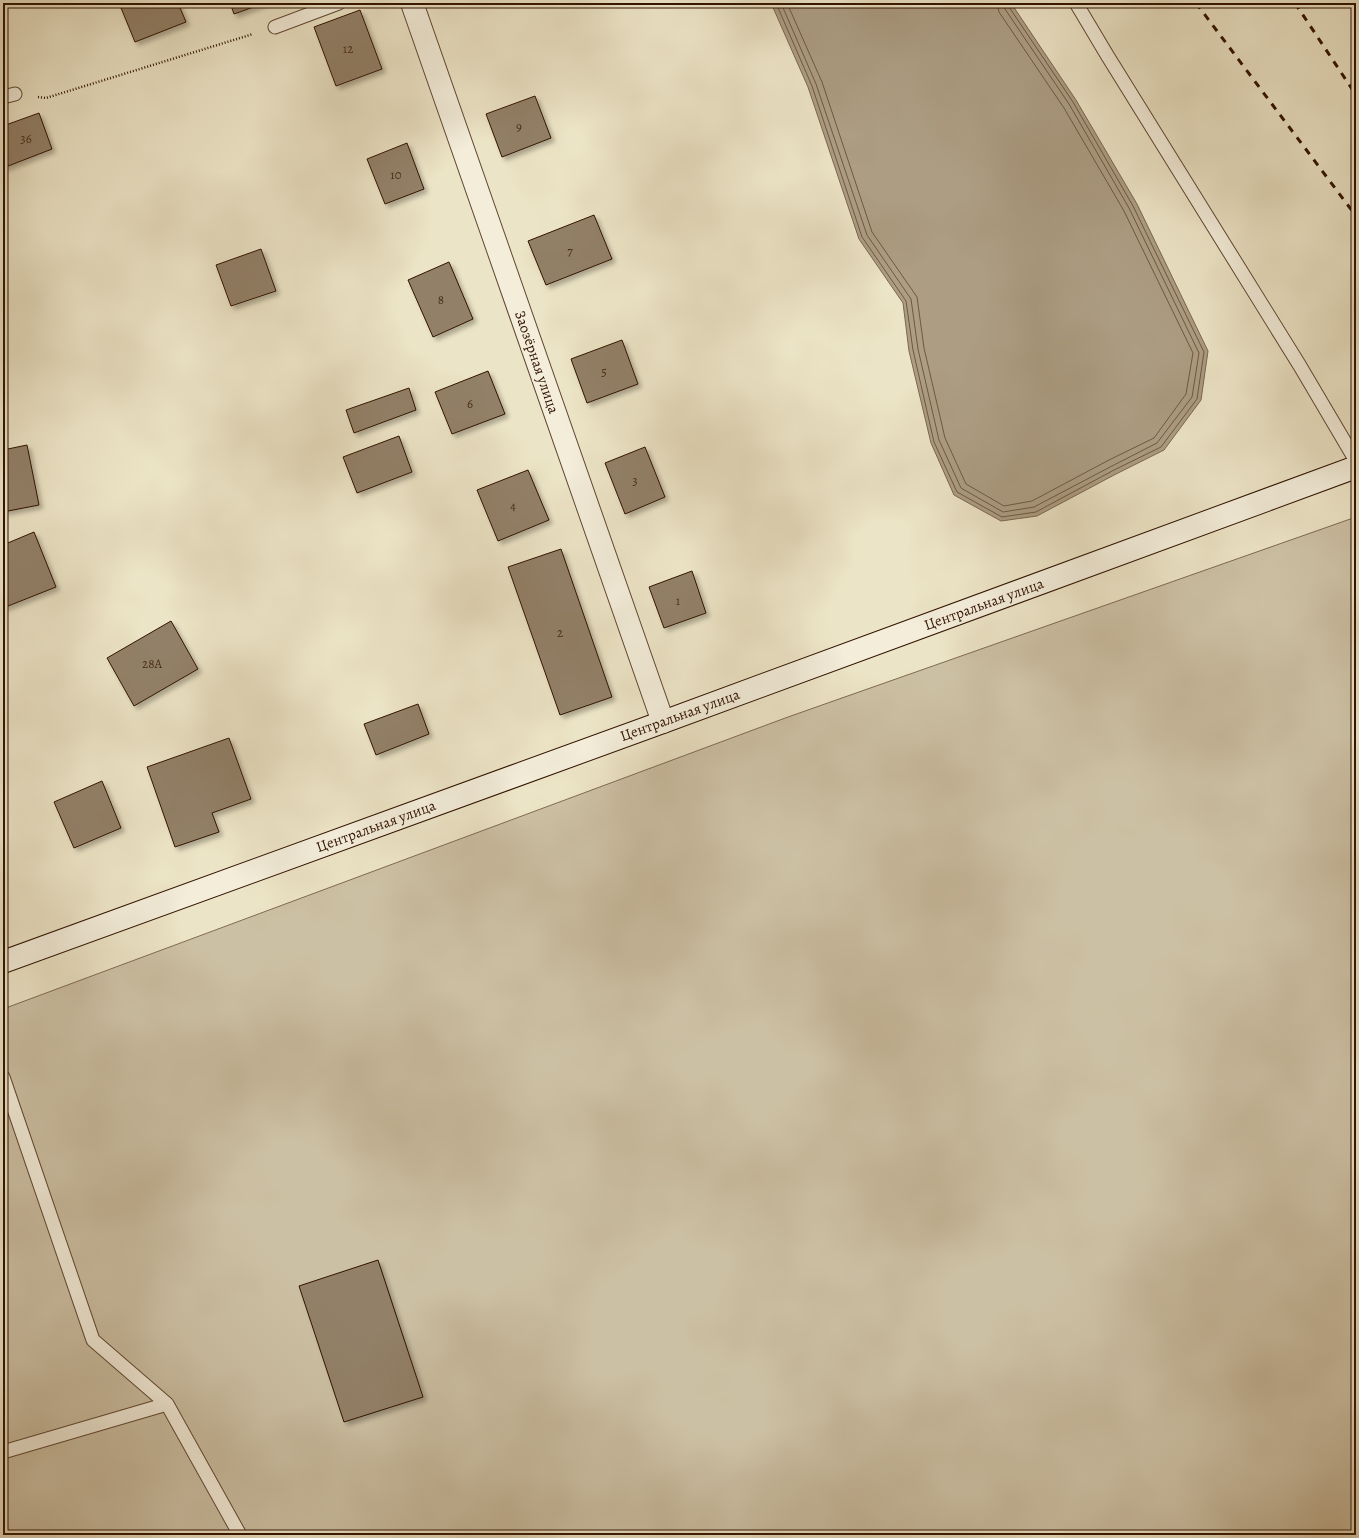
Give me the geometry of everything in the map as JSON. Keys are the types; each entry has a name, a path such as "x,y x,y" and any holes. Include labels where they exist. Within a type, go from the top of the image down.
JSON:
{"street":[{"name":"Заозёрная улица","path":"412,3 663,722"},
{"name":"Центральная улица","path":"3,962 663,722 1356,467"}],"lane":[{"path":"275,27 338,3"},
{"path":"1076,3 1300,366 1356,461"},
{"path":"3,1077 93,1340 167,1404 240,1535"},
{"path":"3,1452 167,1404"}],"path":[{"path":"9,95 46,98 215,44 275,27"}],"shaded area":[{"path":"1356,517 1356,1535 3,1535 3,1009 788,717"}],"water":[{"path":"771,3 1011,3 1076,100 1137,204 1208,351 1201,400 1164,450 1037,516 1001,521 954,495 931,443 909,351 903,303 859,239 808,87"}],"building":[{"path":"119,3 178,3 186,22 135,42"},
{"path":"230,3 265,3 234,14"},
{"path":"360,10 382,69 336,86 314,27"},
{"path":"535,96 551,138 502,157 486,114"},
{"path":"39,113 52,149 3,168 3,126"},
{"path":"407,143 424,189 385,204 367,159"},
{"path":"594,215 612,259 546,285 528,241"},
{"path":"261,249 276,291 231,306 216,265"},
{"path":"449,262 473,319 433,337 408,280"},
{"path":"622,340 638,384 587,403 571,359"},
{"path":"488,371 505,414 452,434 435,392"},
{"path":"409,388 416,410 354,433 346,410"},
{"path":"399,436 412,472 357,493 343,457"},
{"path":"27,445 39,505 3,512 3,450"},
{"path":"645,447 665,497 625,514 605,463"},
{"path":"528,470 549,520 498,541 477,490"},
{"path":"34,532 56,587 3,608 3,545"},
{"path":"561,549 612,697 560,715 508,567"},
{"path":"692,571 706,613 664,628 649,587"},
{"path":"171,621 198,669 134,706 107,658"},
{"path":"418,704 429,734 376,755 364,724"},
{"path":"229,738 251,799 212,813 219,832 175,847 147,767"},
{"path":"102,781 121,828 74,848 54,802"},
{"path":"378,1260 423,1397 344,1422 299,1286"}],"railway":[{"path":"1196,3 1356,216"},
{"path":"1295,3 1356,95"}]}
